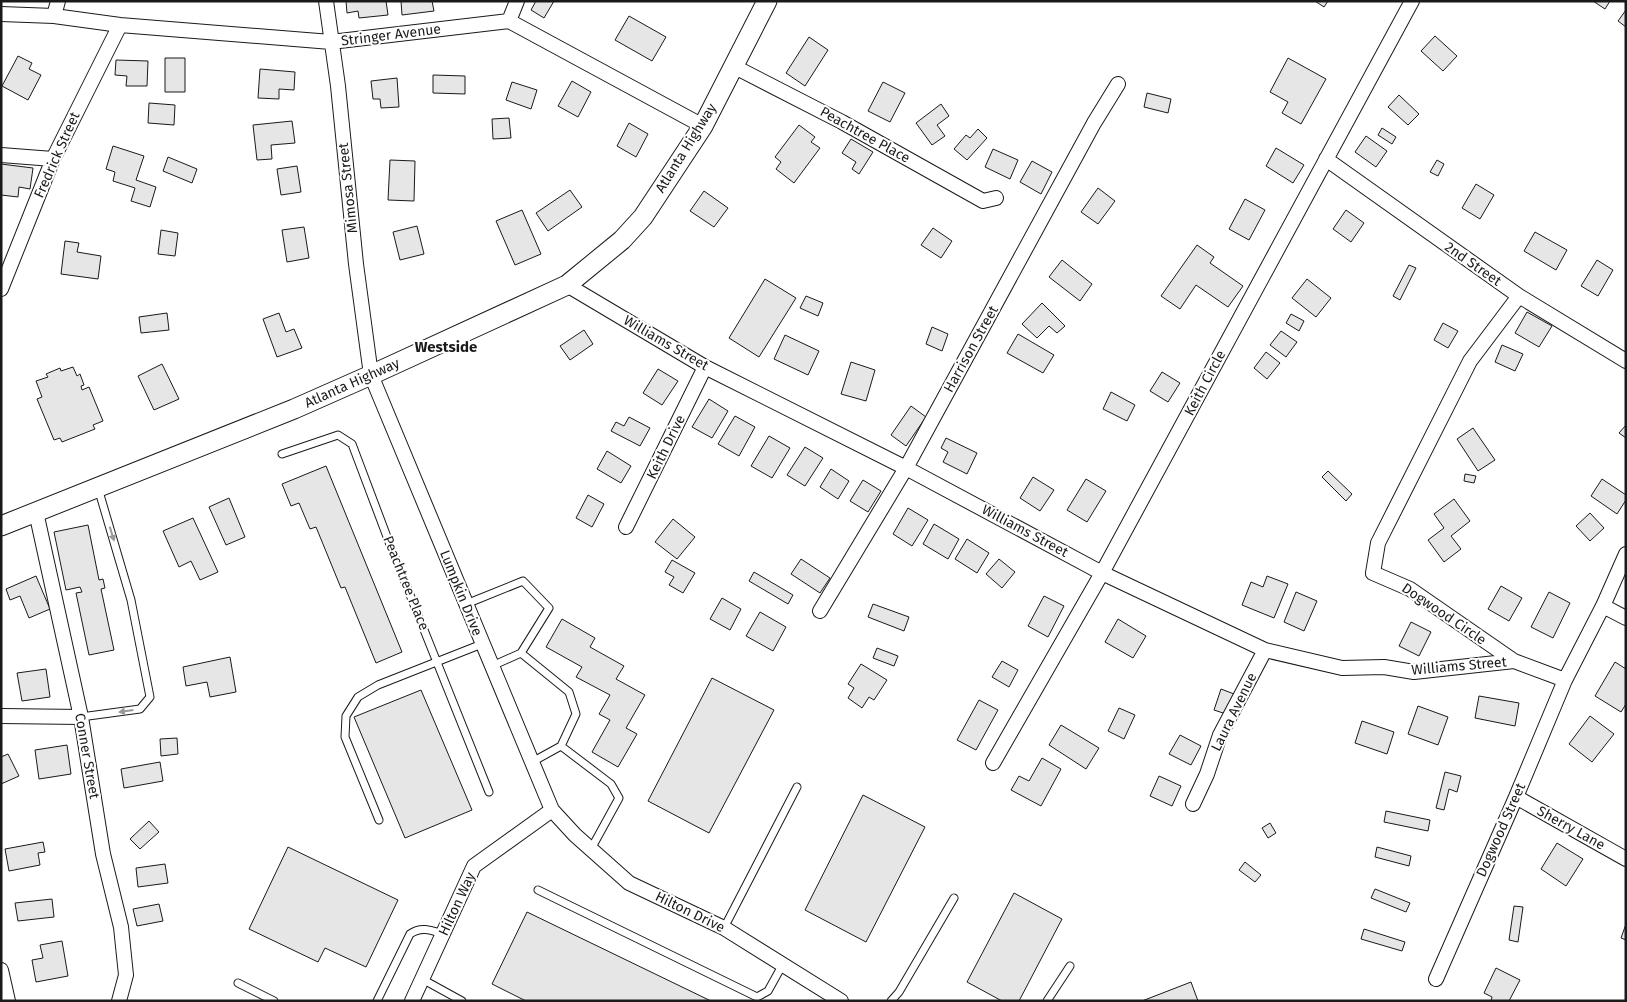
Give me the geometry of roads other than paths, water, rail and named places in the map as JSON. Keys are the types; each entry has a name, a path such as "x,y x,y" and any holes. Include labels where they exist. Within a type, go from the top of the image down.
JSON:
{"main road":[{"name":"Atlanta Highway","path":"1,526 255,425 372,375 567,285 622,240 643,217 703,126 767,1"}],"street":[{"path":"54,16 58,1"},
{"name":"Mimosa Street","path":"326,1 338,86 356,264 372,375"},
{"path":"518,1 509,21 703,126"},
{"name":"Keith Circle","path":"993,763 1102,573 1412,1"},
{"name":"Stringer Avenue","path":"1,14 54,16 120,25 331,42 509,21"},
{"name":"Fredrick Street","path":"1,289 53,159 120,25"},
{"name":"Peachtree Place","path":"733,66 842,122 984,201 996,198"},
{"name":"Harrison Street","path":"820,611 906,468 1094,123 1118,84"},
{"path":"1,155 53,159"},
{"name":"2nd Street","path":"1326,159 1519,296 1626,361"},
{"name":"Williams Street","path":"567,285 705,367 906,468 1102,573 1265,650 1342,668 1384,667 1414,672 1514,661"},
{"name":"Dogwood Circle","path":"1519,296 1470,361 1378,543 1373,572 1410,589 1514,661 1565,680"},
{"name":"Keith Drive","path":"626,527 705,367"},
{"name":"Lumpkin Drive","path":"372,375 552,810"},
{"name":"Conner Street","path":"36,512 81,718 103,854 121,927 126,975 119,1001"},
{"path":"1565,680 1603,606 1626,554"},
{"path":"1603,606 1626,618"},
{"name":"Laura Avenue","path":"1193,804 1207,774 1220,734 1265,650"},
{"name":"Dogwood Street","path":"1436,979 1565,680"},
{"path":"1,716 81,718"},
{"name":"Sherry Lane","path":"1516,797 1626,858"},
{"name":"Hilton Drive","path":"552,810 575,836 630,883 724,928 841,1001"},
{"name":"Hilton Way","path":"412,1001 474,866 552,810"},
{"path":"1,970 8,1001"}],"lane":[{"name":"Peachtree Place","path":"282,454 338,435 352,444 489,792"},
{"path":"81,718 140,710 150,697 131,600 98,488"},
{"path":"466,604 523,582 549,608 521,653 491,666"},
{"path":"379,820 345,737 346,716 358,697 378,685 482,644"},
{"path":"521,653 569,692 576,714 561,746 532,762"},
{"path":"561,746 611,784 619,798 591,850"},
{"path":"724,928 797,787"},
{"path":"538,890 757,997 768,992 783,964"},
{"path":"891,1001 899,992 954,898"},
{"path":"377,1001 410,934 416,929 426,929 443,934"},
{"path":"1047,1001 1070,966"},
{"path":"422,979 462,1001"},
{"path":"238,983 274,1001"}],"district":[{"name":"Westside","path":"446,347"}]}
